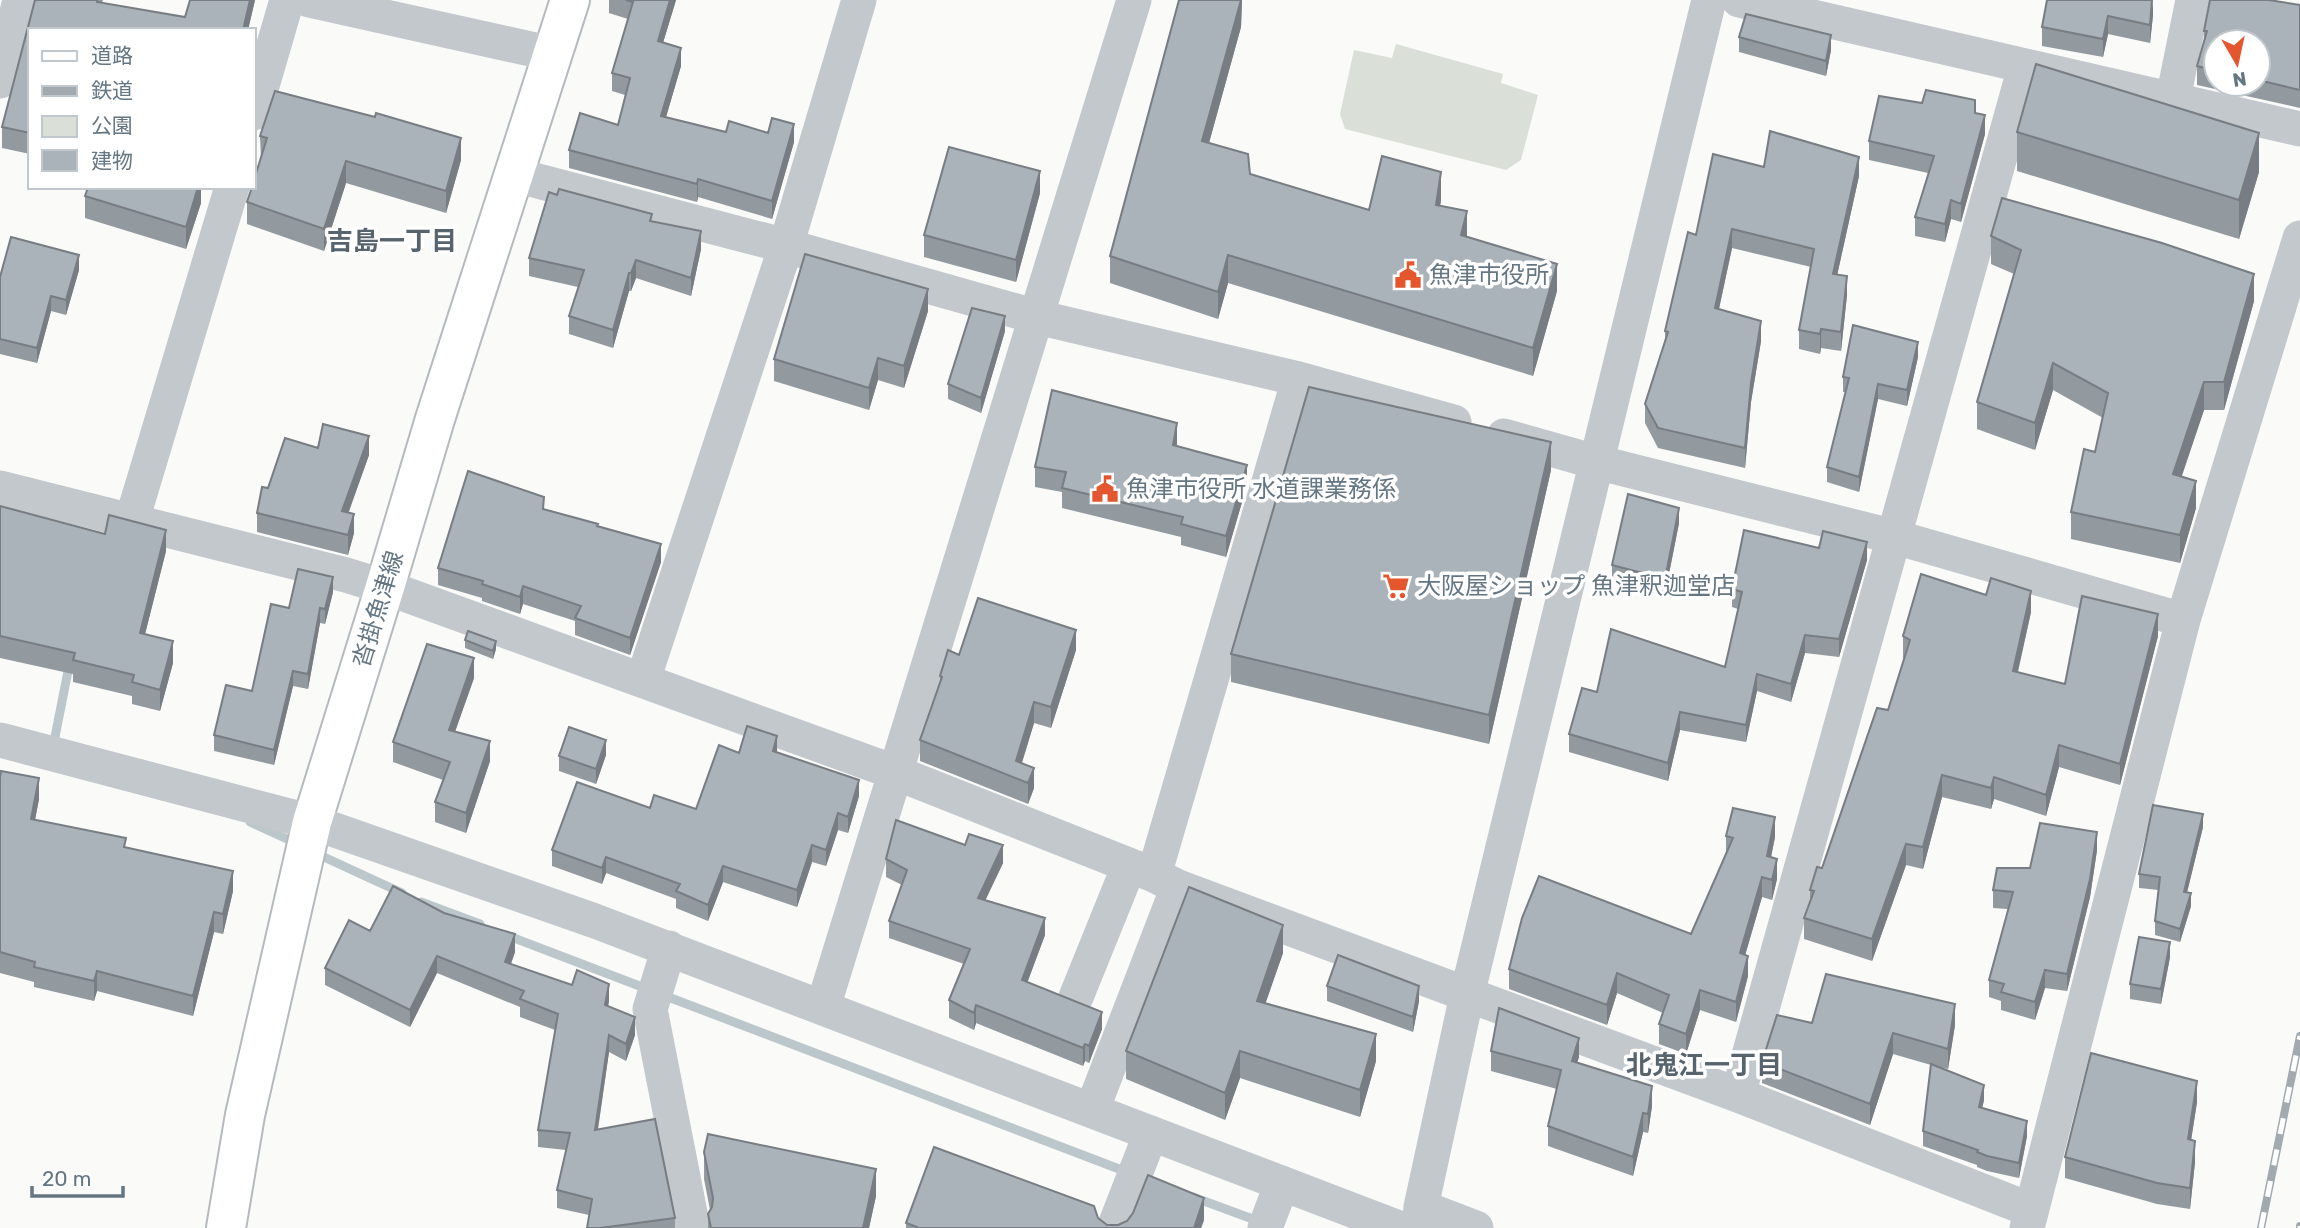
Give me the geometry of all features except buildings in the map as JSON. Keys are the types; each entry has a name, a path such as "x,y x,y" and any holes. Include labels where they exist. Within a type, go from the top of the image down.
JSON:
{"main road":[{"name":"沓掛魚津線","path":"226,1228 245,1115 312,821 435,419 570,0"}],"street":[{"path":"0,81 20,0"},
{"path":"256,106 288,0"},
{"path":"309,0 552,54"},
{"path":"643,680 786,246 859,0"},
{"path":"823,1007 1134,0"},
{"path":"1413,1221 1709,0"},
{"path":"1739,0 2300,129"},
{"path":"2173,99 2193,0"},
{"path":"1738,1095 2025,67"},
{"path":"514,175 786,246 1037,317 1299,379 1596,462 1895,537 2183,620"},
{"path":"132,520 231,189"},
{"path":"0,488 385,587 894,772 1154,876 1738,1095 2029,1219 2183,620 2300,238"},
{"path":"1092,1110 1154,876 1299,379"},
{"path":"0,740 312,821 669,948 1282,1183 1413,1221 1476,1228"},
{"path":"1076,997 1154,876"},
{"path":"669,948 650,1009 693,1228"},
{"path":"1114,1228 1151,1133"},
{"path":"1265,1228 1282,1183"}],"green space":[{"path":"1396,44 1503,74 1501,83 1538,95 1521,160 1506,170 1345,129 1340,114 1354,50 1392,58"}],"waterway":[{"path":"53,747 70,661"},
{"path":"250,822 298,844"},
{"path":"313,852 402,893"},
{"path":"421,902 480,924"},
{"path":"506,935 650,990"},
{"path":"663,995 1127,1172"},
{"path":"1193,1197 1258,1221"}],"railway":[{"path":"2261,1228 2300,1036"}],"place":[{"name":"魚津市役所","path":"1408,275"},
{"name":"魚津市役所 水道課業務係","path":"1105,489"},
{"name":"大阪屋ショップ 魚津釈迦堂店","path":"1396,586"}],"district":[{"name":"吉島一丁目","path":"392,241"},
{"name":"北鬼江一丁目","path":"1704,1065"}]}
